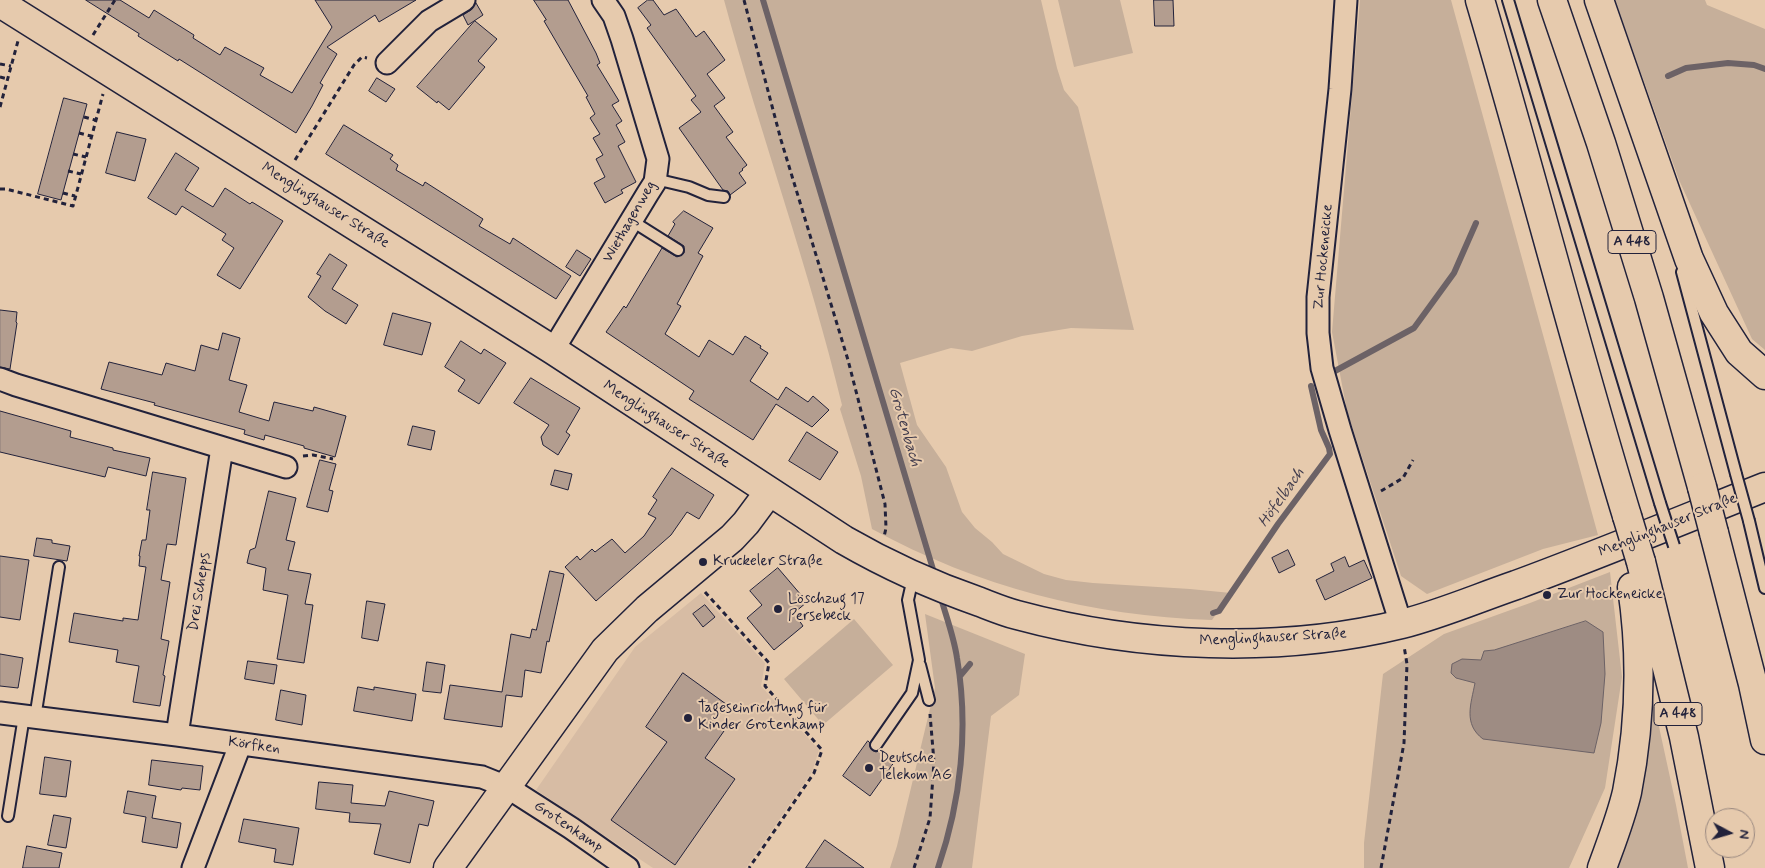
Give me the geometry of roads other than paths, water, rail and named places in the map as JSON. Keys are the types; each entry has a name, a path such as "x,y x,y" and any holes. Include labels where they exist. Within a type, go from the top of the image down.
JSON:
{"main road":[{"name":"A 448","path":"1480,0 1518,128 1635,564 1684,737 1710,868"},
{"name":"A 448","path":"1552,0 1601,143 1646,288 1702,487 1753,684 1765,740"},
{"name":"A 448","path":"1599,0 1689,259 1714,313 1739,352 1765,375"},
{"name":"Menglinghauser Straße","path":"0,3 553,350 844,540 918,579 1016,615 1082,630 1152,640 1193,643 1232,644 1308,639 1354,633 1401,624 1437,613 1540,576 1765,487"},
{"path":"448,868 605,650 647,608 732,538 746,523 769,492"},
{"path":"1602,868 1620,818 1633,751 1638,672 1635,564"}],"street":[{"path":"387,63 429,21 464,0"},
{"name":"Wiethagenweg","path":"553,350 632,221 655,179 658,159 614,16 603,0"},
{"name":"Zur Hockeneicke","path":"1346,0 1340,90 1318,297 1318,333 1322,368 1401,624"},
{"path":"0,379 286,467"},
{"name":"Drei Schepps","path":"177,735 222,448"},
{"name":"Körfken","path":"0,713 464,774 482,777 507,787"},
{"path":"193,868 240,745"},
{"name":"Grotenkamp","path":"507,787 571,828 628,868"}],"lane":[{"path":"1508,0 1674,546"},
{"path":"1644,130 1749,521 1765,588"},
{"path":"655,179 690,187 708,195 724,197"},
{"path":"632,221 678,250"},
{"path":"8,816 30,717 59,567"},
{"path":"918,579 908,600 919,660 929,700"},
{"path":"876,745 912,693 919,660"}],"waterway":[{"name":"Grotenbach","path":"763,0 935,576"},
{"name":"Höfelbach","path":"1668,76 1686,68 1728,63 1754,65 1765,69"},
{"name":"Höfelbach","path":"1335,371 1414,328 1454,273 1476,223"},
{"name":"Höfelbach","path":"1213,613 1219,611 1278,524 1330,454 1321,430 1311,386"},
{"name":"Grotenbach","path":"938,868 946,843 957,791 962,738 961,684 952,634 940,595"},
{"name":"Höfelbach","path":"960,676 970,664"}],"place":[{"name":"Kruckeler Straße","path":"703,562"},
{"name":"Zur Hockeneicke","path":"1547,595"},
{"name":"Löschzug 17 Persebeck","path":"778,609"},
{"name":"Tageseinrichtung für Kinder Grotenkamp","path":"688,718"},
{"name":"Deutsche Telekom AG","path":"869,768"}]}
